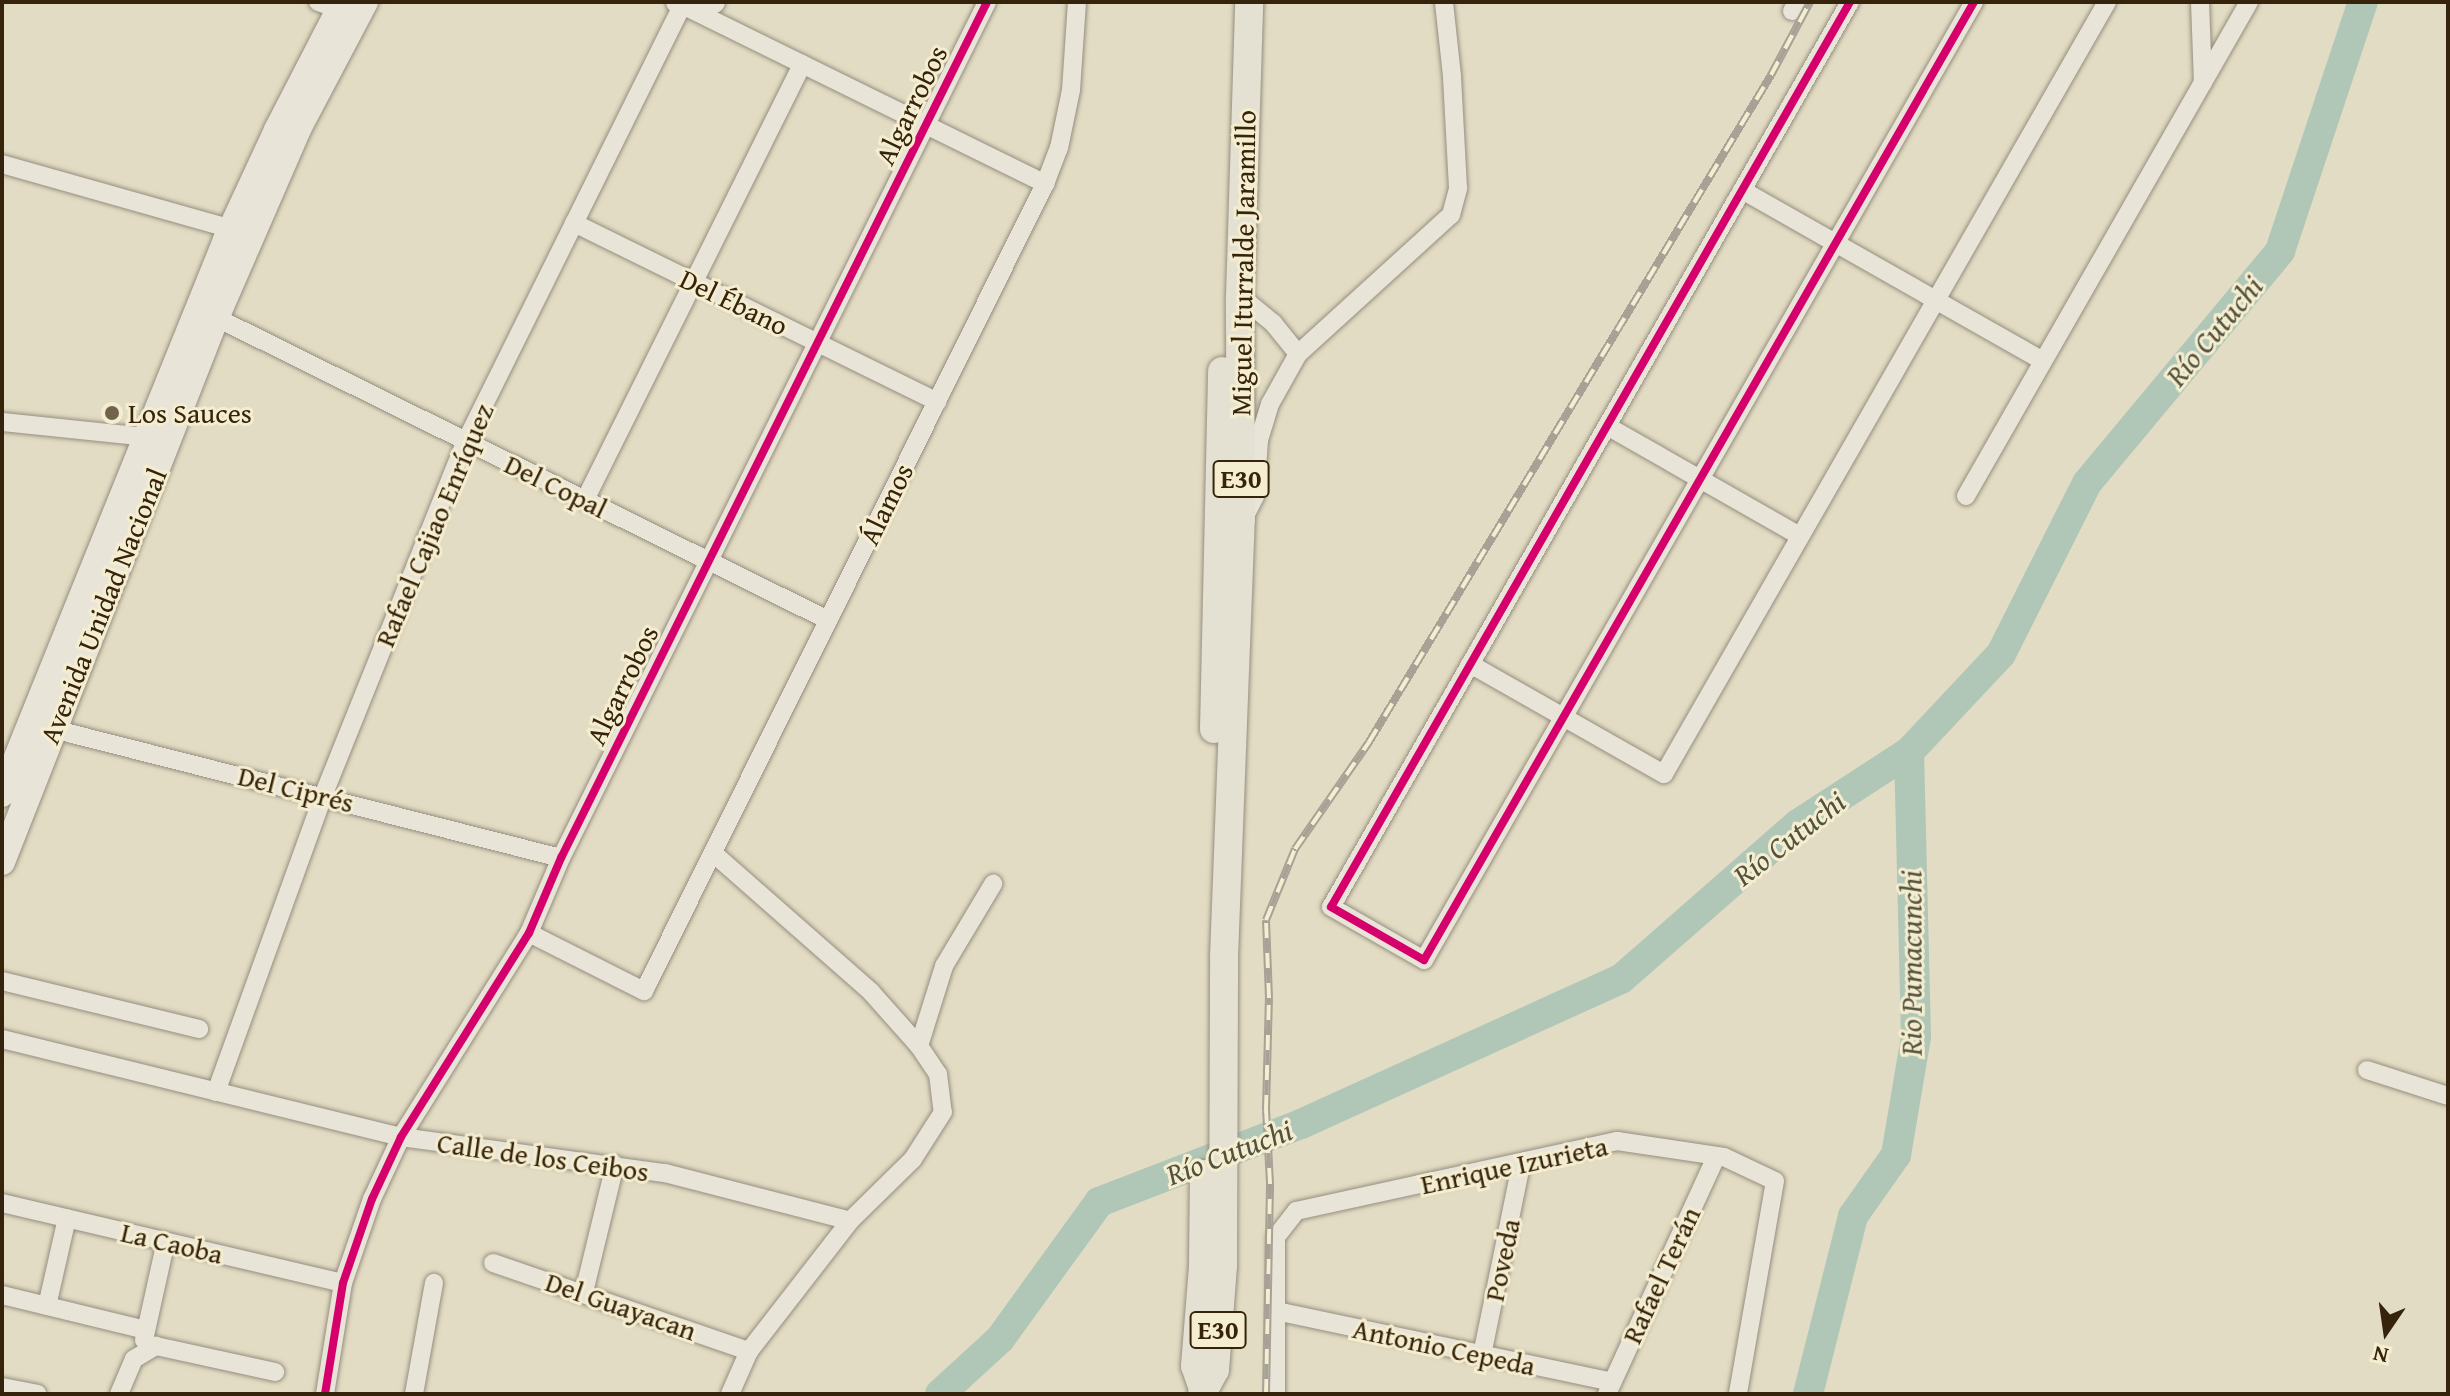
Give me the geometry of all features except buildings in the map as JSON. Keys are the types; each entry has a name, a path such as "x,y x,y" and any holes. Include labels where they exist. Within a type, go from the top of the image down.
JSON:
{"main road":[{"name":"Miguel Iturralde Jaramillo","path":"1216,956 1231,2"},
{"name":"Miguel Iturralde Jaramillo","path":"1216,956 1241,519 1240,296 1249,2"},
{"name":"Avenida Unidad Nacional","path":"2,794 42,726 207,314 231,229 345,6"},
{"name":"Avenida Unidad Nacional","path":"2,862 42,726 146,437 298,129 345,6"},
{"name":"E30","path":"1202,1392 1215,1370 1216,956"}],"street":[{"path":"680,3 714,2"},
{"name":"Algarrobos","path":"325,1394 343,1283 372,1199 401,1137 529,933 561,858 987,2"},
{"name":"Álamos","path":"529,933 644,991 1045,184 1059,148 1071,90 1077,2"},
{"path":"1241,519 1255,496 1259,440 1270,404 1298,354 1451,215 1458,188 1452,76 1444,2"},
{"path":"1850,2 1331,907 1424,960 1974,2"},
{"path":"1470,664 1664,774 2107,2"},
{"path":"2200,2 2203,83"},
{"path":"2232,2 2234,29"},
{"path":"1966,496 2249,2"},
{"path":"680,3 1045,184"},
{"name":"Rafael Cajiao Enríquez","path":"216,1092 323,796 466,441 680,3"},
{"path":"585,500 802,64"},
{"path":"2,164 231,229"},
{"path":"1742,190 2043,361"},
{"name":"Del Ébano","path":"574,223 937,402"},
{"path":"1240,296 1273,323 1298,354"},
{"name":"Del Copal","path":"207,314 828,620"},
{"path":"2,422 146,437"},
{"path":"1607,426 1800,536"},
{"name":"Del Ciprés","path":"42,726 561,858"},
{"path":"713,853 871,992 919,1046 938,1074 943,1112 913,1159 850,1221 749,1351 730,1394"},
{"path":"919,1046 944,966 993,884"},
{"path":"2,981 199,1029"},
{"name":"Calle de los Ceibos","path":"2,1039 401,1137 665,1173 850,1221"},
{"path":"2367,1070 2448,1096"},
{"name":"Enrique Izurieta","path":"1276,1311 1276,1237 1296,1211 1521,1165 1617,1141 1716,1157 1775,1181 1738,1394"},
{"name":"Rafael Terán","path":"1610,1388 1716,1157"},
{"path":"584,1292 615,1165"},
{"name":"Poveda","path":"1482,1355 1521,1165"},
{"name":"La Caoba","path":"2,1205 343,1283"},
{"path":"47,1306 67,1218"},
{"path":"145,1350 146,1330 166,1241"},
{"name":"Del Guayacan","path":"493,1263 749,1351"},
{"path":"414,1394 434,1283"},
{"path":"2,1295 146,1330"},
{"path":"1276,1311 1276,1394"},
{"name":"Antonio Cepeda","path":"1276,1311 1482,1355 1610,1388"},
{"path":"119,1394 134,1359 145,1350 162,1346 275,1372"},
{"path":"2,1387 37,1394"}],"waterway":[{"name":"Río Cutuchi","path":"940,1394 1000,1339 1099,1202 1301,1124 1621,979 1798,824 1909,752 2001,654 2087,483 2280,251 2363,2"},
{"name":"Rio Pumacunchi","path":"1808,1394 1853,1216 1896,1155 1916,1037 1909,752"}],"railway":[{"path":"1266,1394 1270,1183 1266,1110 1269,998 1266,920 1295,849 1369,742 1771,75 1810,2"}],"cycle path":[{"path":"325,1394 343,1283 372,1199 401,1137 529,933 561,858 987,2"},
{"path":"1850,2 1331,907 1424,960 1974,2"}],"place":[{"name":"Los Sauces","path":"112,413"}]}
